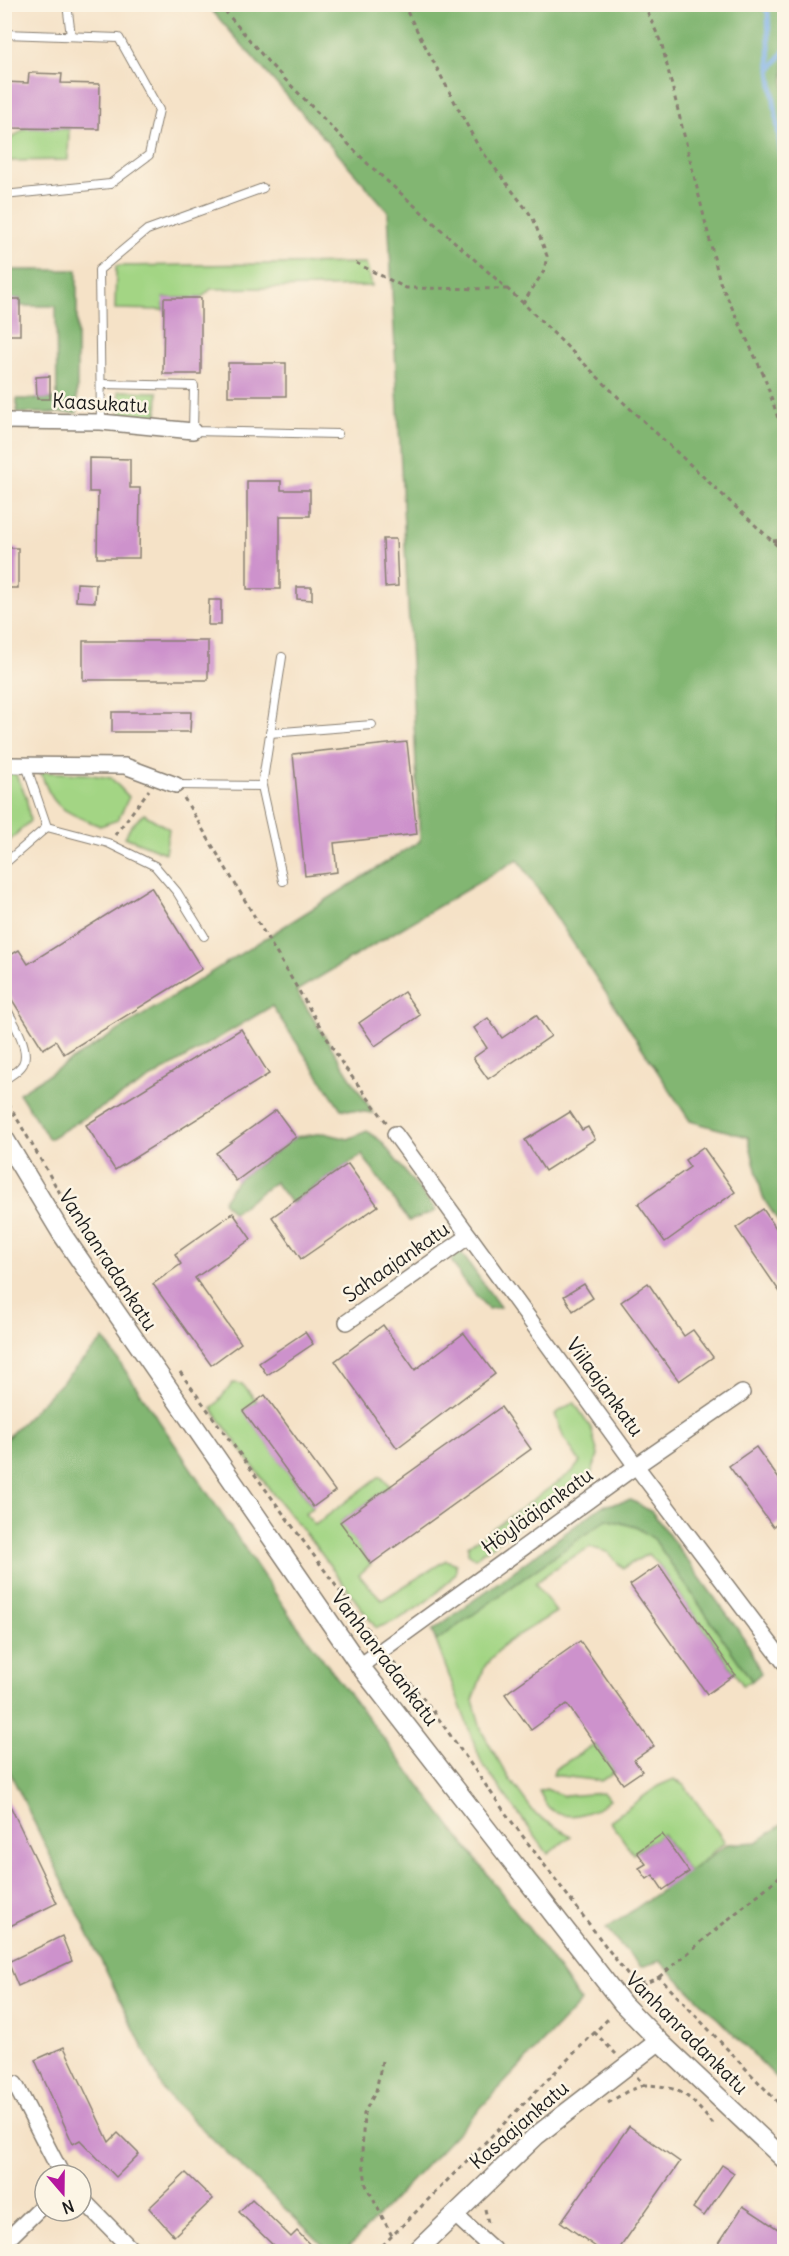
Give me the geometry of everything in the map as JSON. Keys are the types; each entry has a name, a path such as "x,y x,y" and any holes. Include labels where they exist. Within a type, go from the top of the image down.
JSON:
{"street":[{"name":"Kaasukatu","path":"4,421 101,422 193,430"},
{"path":"4,765 125,766 176,785"},
{"name":"Viilaajankatu","path":"395,1134 636,1466 784,1662"},
{"name":"Vanhanradankatu","path":"4,1138 62,1234 360,1666 623,2004 784,2159"},
{"name":"Sahaajankatu","path":"347,1322 470,1236"},
{"name":"Höylääjankatu","path":"360,1666 636,1466 742,1393"},
{"name":"Kasaajankatu","path":"416,2252 536,2136 659,2041"},
{"path":"15,2084 56,2163"},
{"path":"93,2210 134,2252"},
{"path":"454,2214 496,2252"},
{"path":"4,2243 33,2215"}],"lane":[{"path":"67,4 71,36"},
{"path":"4,34 118,38 159,111 149,155 110,184 4,195"},
{"path":"101,422 99,270 147,230 263,188"},
{"path":"102,384 194,386 193,430 338,435"},
{"path":"282,657 262,786 284,881"},
{"path":"270,733 372,725"},
{"path":"26,765 47,827"},
{"path":"176,785 262,786"},
{"path":"47,827 108,843 155,866 177,892 204,936"},
{"path":"4,864 47,827"},
{"path":"4,1005 26,1053 24,1063 4,1080"}],"path":[{"path":"219,4 269,63 368,164 507,288 622,402 784,552"},
{"path":"403,4 478,146 533,218 547,256 544,271 523,303"},
{"path":"644,4 663,45 720,282 764,376 784,436"},
{"path":"356,263 406,288 507,288"},
{"path":"773,541 784,540"},
{"path":"108,843 158,778"},
{"path":"176,785 343,1065 395,1134"},
{"path":"4,1096 72,1214 123,1290"},
{"path":"175,1365 382,1649 431,1708 509,1818 629,1977 637,1982 646,1983"},
{"path":"659,1977 784,1873"},
{"path":"594,2032 644,2085"},
{"path":"382,2061 376,2091 364,2114 362,2153 366,2184 392,2236"},
{"path":"607,2104 626,2092 644,2085 666,2085 687,2095 713,2124"},
{"path":"482,2238 491,2230 486,2220 484,2205"}],"green space":[{"path":"207,5 784,5 784,1230 763,1198 748,1137 690,1121 518,859 296,991 373,1113 341,1109 272,1006 49,1139 19,1093 420,841 388,211"},
{"path":"26,128 69,129 68,160 5,161 5,143"},
{"path":"366,263 372,286 211,289 201,298 164,298 164,310 115,309 116,266"},
{"path":"5,270 77,270 77,413 17,413 17,399 57,399 56,306 20,306 20,299 5,299"},
{"path":"119,391 158,392 157,416 120,414"},
{"path":"41,772 86,774 111,778 129,797 118,820 100,826 78,817 55,802 45,785"},
{"path":"5,773 15,773 26,796 30,821 5,845"},
{"path":"144,814 169,829 165,853 125,837 131,826"},
{"path":"367,1131 381,1141 436,1211 409,1221 362,1155 291,1203 275,1182 233,1213 223,1201 236,1181 296,1137 324,1133 348,1139"},
{"path":"460,1251 500,1307 488,1309 465,1283 451,1260"},
{"path":"104,1339 293,1620 533,1934 581,2002 345,2251 329,2251 165,2093 5,1762 5,1440"},
{"path":"233,1383 242,1384 257,1401 244,1411 313,1507 305,1514 315,1525 380,1476 390,1486 341,1522 371,1564 359,1575 382,1600 446,1560 456,1564 456,1573 420,1606 376,1628 314,1544 273,1494 212,1409"},
{"path":"574,1402 591,1428 598,1455 591,1474 475,1558 468,1553 468,1546 572,1472 580,1462 563,1436 555,1414"},
{"path":"631,1500 652,1512 744,1638 761,1673 752,1681 654,1539 636,1527 607,1519 436,1641 432,1631 602,1506"},
{"path":"606,1519 636,1527 654,1539 752,1681 743,1685 659,1565 648,1554 623,1568 607,1552 590,1547 535,1583 556,1612 504,1644 485,1666 473,1700 482,1732 508,1777 536,1815 571,1836 548,1854 482,1764 436,1641"},
{"path":"595,1744 615,1772 601,1781 553,1775 555,1769"},
{"path":"674,1779 685,1786 725,1842 689,1872 663,1834 633,1854 610,1821 658,1786"},
{"path":"546,1789 564,1796 603,1793 610,1800 588,1812 572,1816 564,1815 556,1813 546,1804 539,1791"},
{"path":"784,1823 784,2085 660,1961 641,1967 606,1929 728,1844 757,1842"}],"building":[{"path":"29,73 62,74 61,83 100,84 99,129 4,128 4,82 28,83"},
{"path":"164,298 201,298 201,374 163,374"},
{"path":"4,299 20,299 20,335 4,335"},
{"path":"228,363 286,363 286,396 228,396"},
{"path":"50,376 50,399 37,399 36,377"},
{"path":"89,458 130,459 130,488 140,488 139,558 97,558 98,492 89,492"},
{"path":"247,481 281,481 281,490 310,490 310,516 280,516 280,589 247,589"},
{"path":"383,539 396,539 398,586 385,587"},
{"path":"4,548 18,548 18,588 4,588"},
{"path":"77,583 96,584 95,602 76,601"},
{"path":"297,587 312,587 312,600 297,599"},
{"path":"209,600 221,600 221,625 208,625"},
{"path":"83,641 208,641 208,680 83,680"},
{"path":"112,712 191,712 190,732 112,732"},
{"path":"407,742 417,834 334,843 337,872 305,876 293,754"},
{"path":"151,887 202,969 64,1054 56,1041 43,1049 4,987 4,959 19,950 28,964"},
{"path":"404,992 420,1015 375,1046 359,1023"},
{"path":"536,1015 551,1036 488,1079 473,1058 487,1048 474,1028 488,1018 502,1038"},
{"path":"241,1029 269,1074 115,1170 86,1125"},
{"path":"276,1110 296,1137 236,1181 216,1153"},
{"path":"570,1112 582,1130 588,1127 595,1139 545,1171 525,1140"},
{"path":"703,1147 735,1192 665,1242 638,1204 690,1167 685,1160"},
{"path":"348,1164 378,1206 301,1259 272,1217"},
{"path":"763,1209 784,1240 784,1298 736,1228"},
{"path":"233,1213 251,1239 195,1278 241,1343 211,1365 153,1284 181,1264 175,1254"},
{"path":"648,1283 684,1336 693,1330 713,1357 679,1381 621,1302"},
{"path":"584,1284 593,1298 573,1311 564,1296"},
{"path":"383,1325 415,1370 464,1333 495,1374 397,1448 335,1361"},
{"path":"305,1332 313,1344 267,1375 259,1363"},
{"path":"265,1395 335,1491 313,1507 243,1411"},
{"path":"501,1407 531,1449 371,1564 340,1522"},
{"path":"756,1447 784,1486 784,1519 773,1527 729,1466"},
{"path":"659,1565 735,1674 707,1694 630,1585"},
{"path":"580,1641 654,1746 634,1760 642,1771 623,1784 567,1704 531,1730 505,1694"},
{"path":"4,1793 57,1903 4,1929"},
{"path":"662,1834 689,1872 663,1890 653,1875 647,1879 639,1868 646,1864 637,1852"},
{"path":"62,1936 72,1961 18,1986 8,1962"},
{"path":"64,2047 109,2142 118,2133 139,2154 116,2177 80,2140 73,2144 35,2060"},
{"path":"629,2126 680,2162 617,2252 603,2252 561,2222"},
{"path":"722,2165 734,2173 704,2216 693,2208"},
{"path":"186,2173 213,2199 174,2236 149,2208"},
{"path":"252,2199 291,2237 297,2231 317,2252 277,2252 278,2250 239,2212"},
{"path":"743,2206 784,2233 784,2252 713,2252"}],"waterway":[{"path":"763,4 768,13 770,70 784,174"},
{"path":"771,69 784,51"}]}
